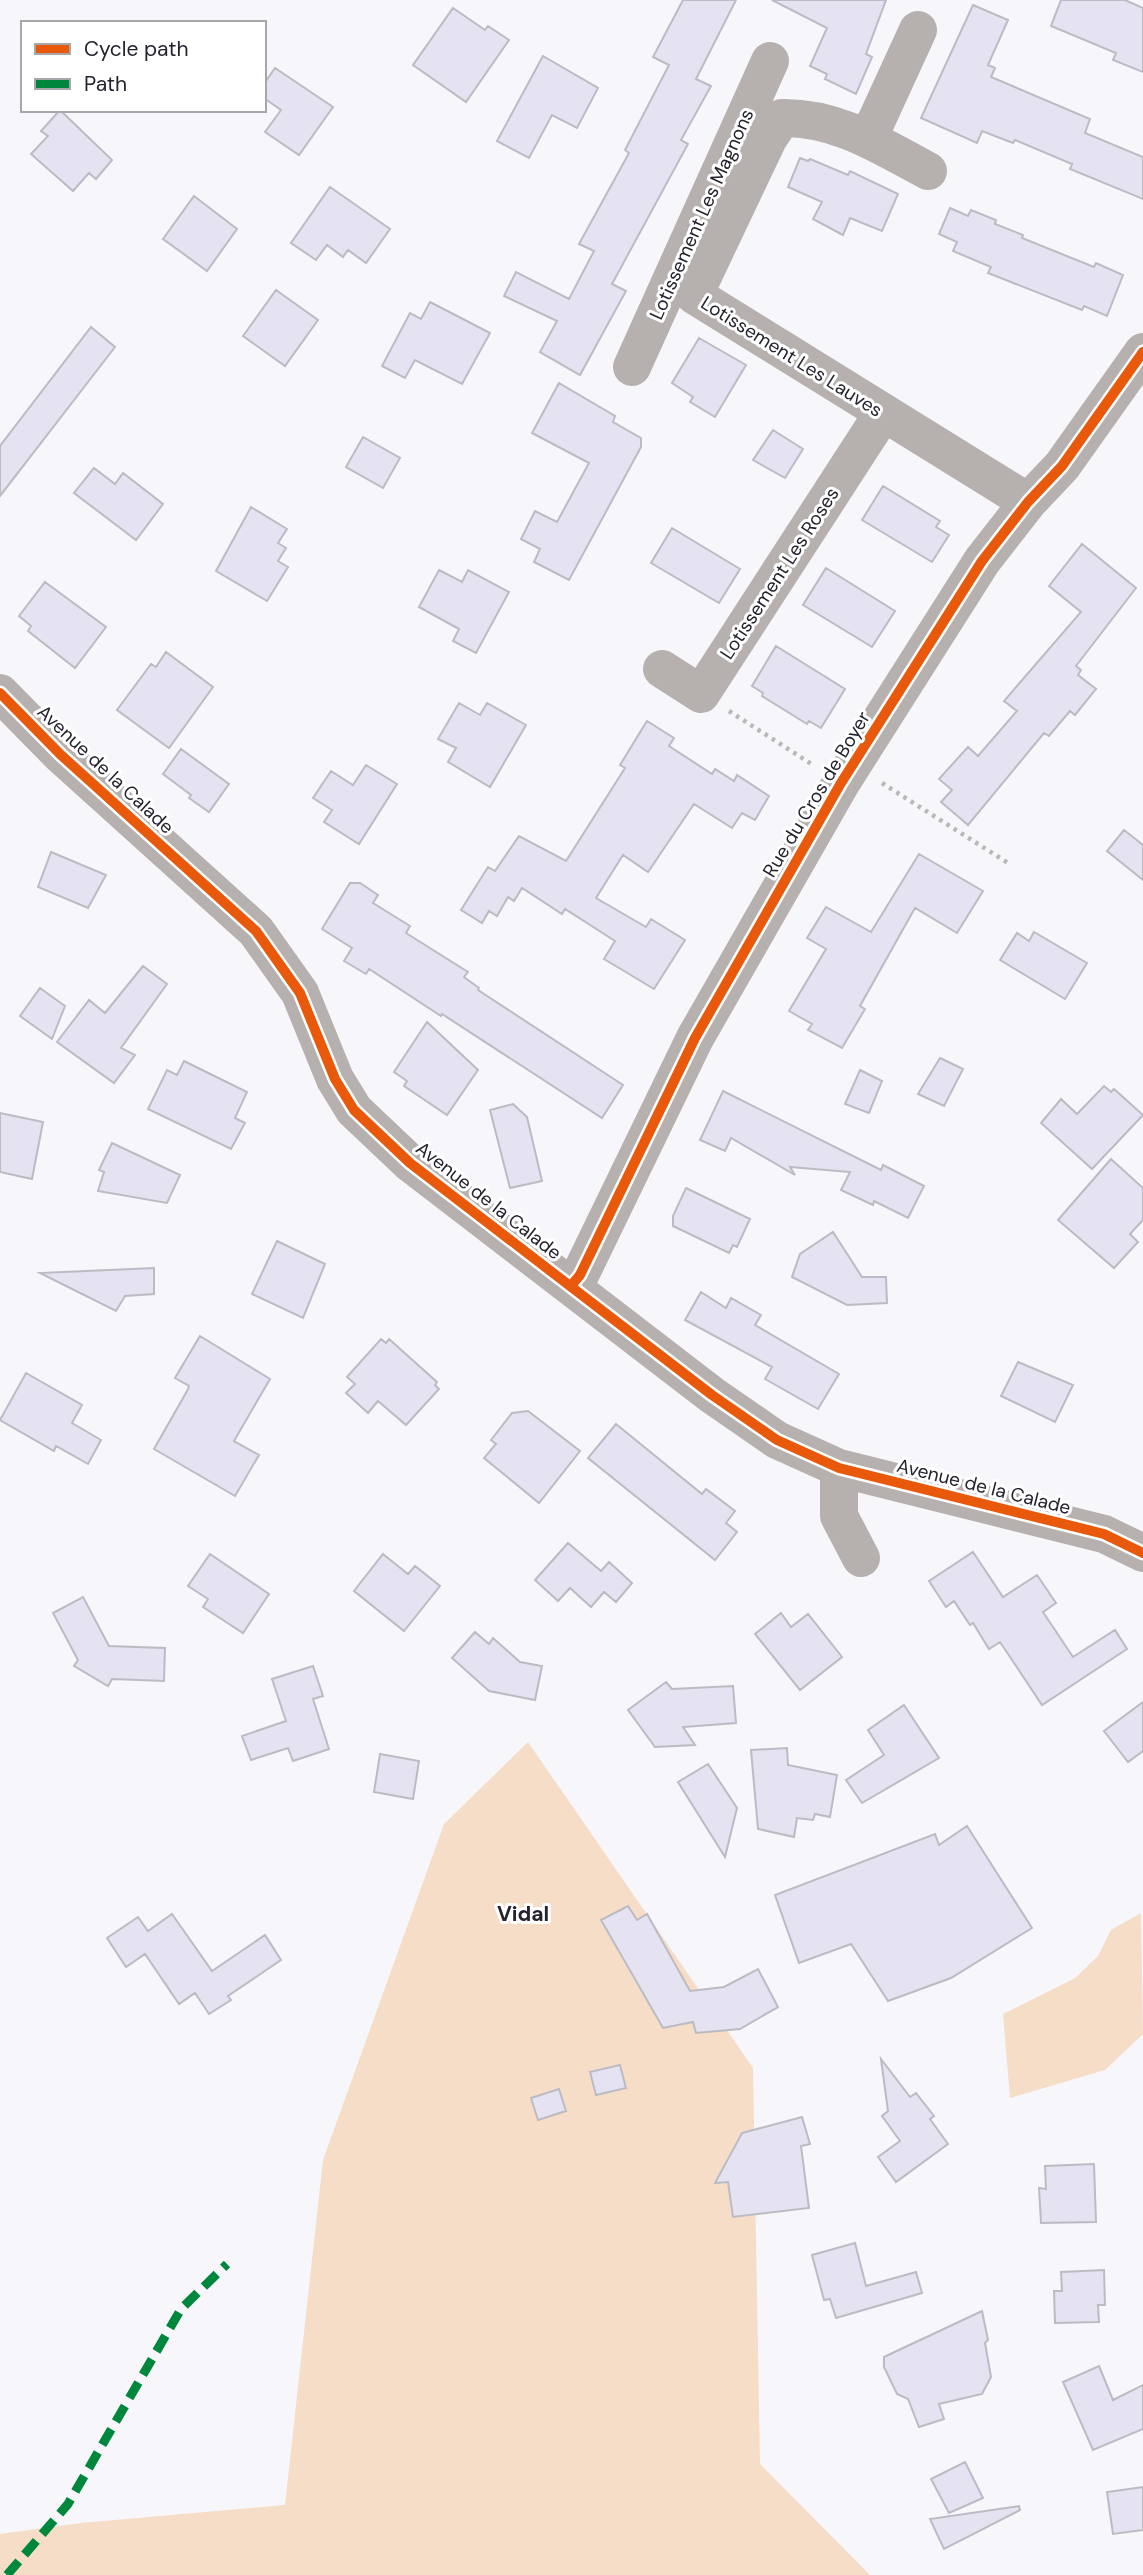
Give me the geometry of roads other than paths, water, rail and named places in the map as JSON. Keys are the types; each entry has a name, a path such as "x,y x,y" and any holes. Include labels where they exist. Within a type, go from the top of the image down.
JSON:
{"street":[{"path":"868,139 918,30"},
{"name":"Lotissement Les Magnons","path":"632,367 682,288 770,61"},
{"name":"Lotissement Les Lauves","path":"928,171 868,139 812,117 782,118 682,288 1028,502"},
{"name":"Rue du Cros de Boyer","path":"571,1286 580,1275 695,1038 847,774 982,561 1028,502 1062,466 1143,352"},
{"name":"Lotissement Les Roses","path":"662,669 701,694 883,413"},
{"name":"Avenue de la Calade","path":"0,693 70,764 256,931 300,993 335,1079 354,1110 372,1129 410,1163 712,1395 777,1440 839,1468 1104,1534 1143,1553"},
{"path":"839,1468 839,1516 861,1558"}],"district":[{"name":"Vidal","path":"523,1914"}]}
